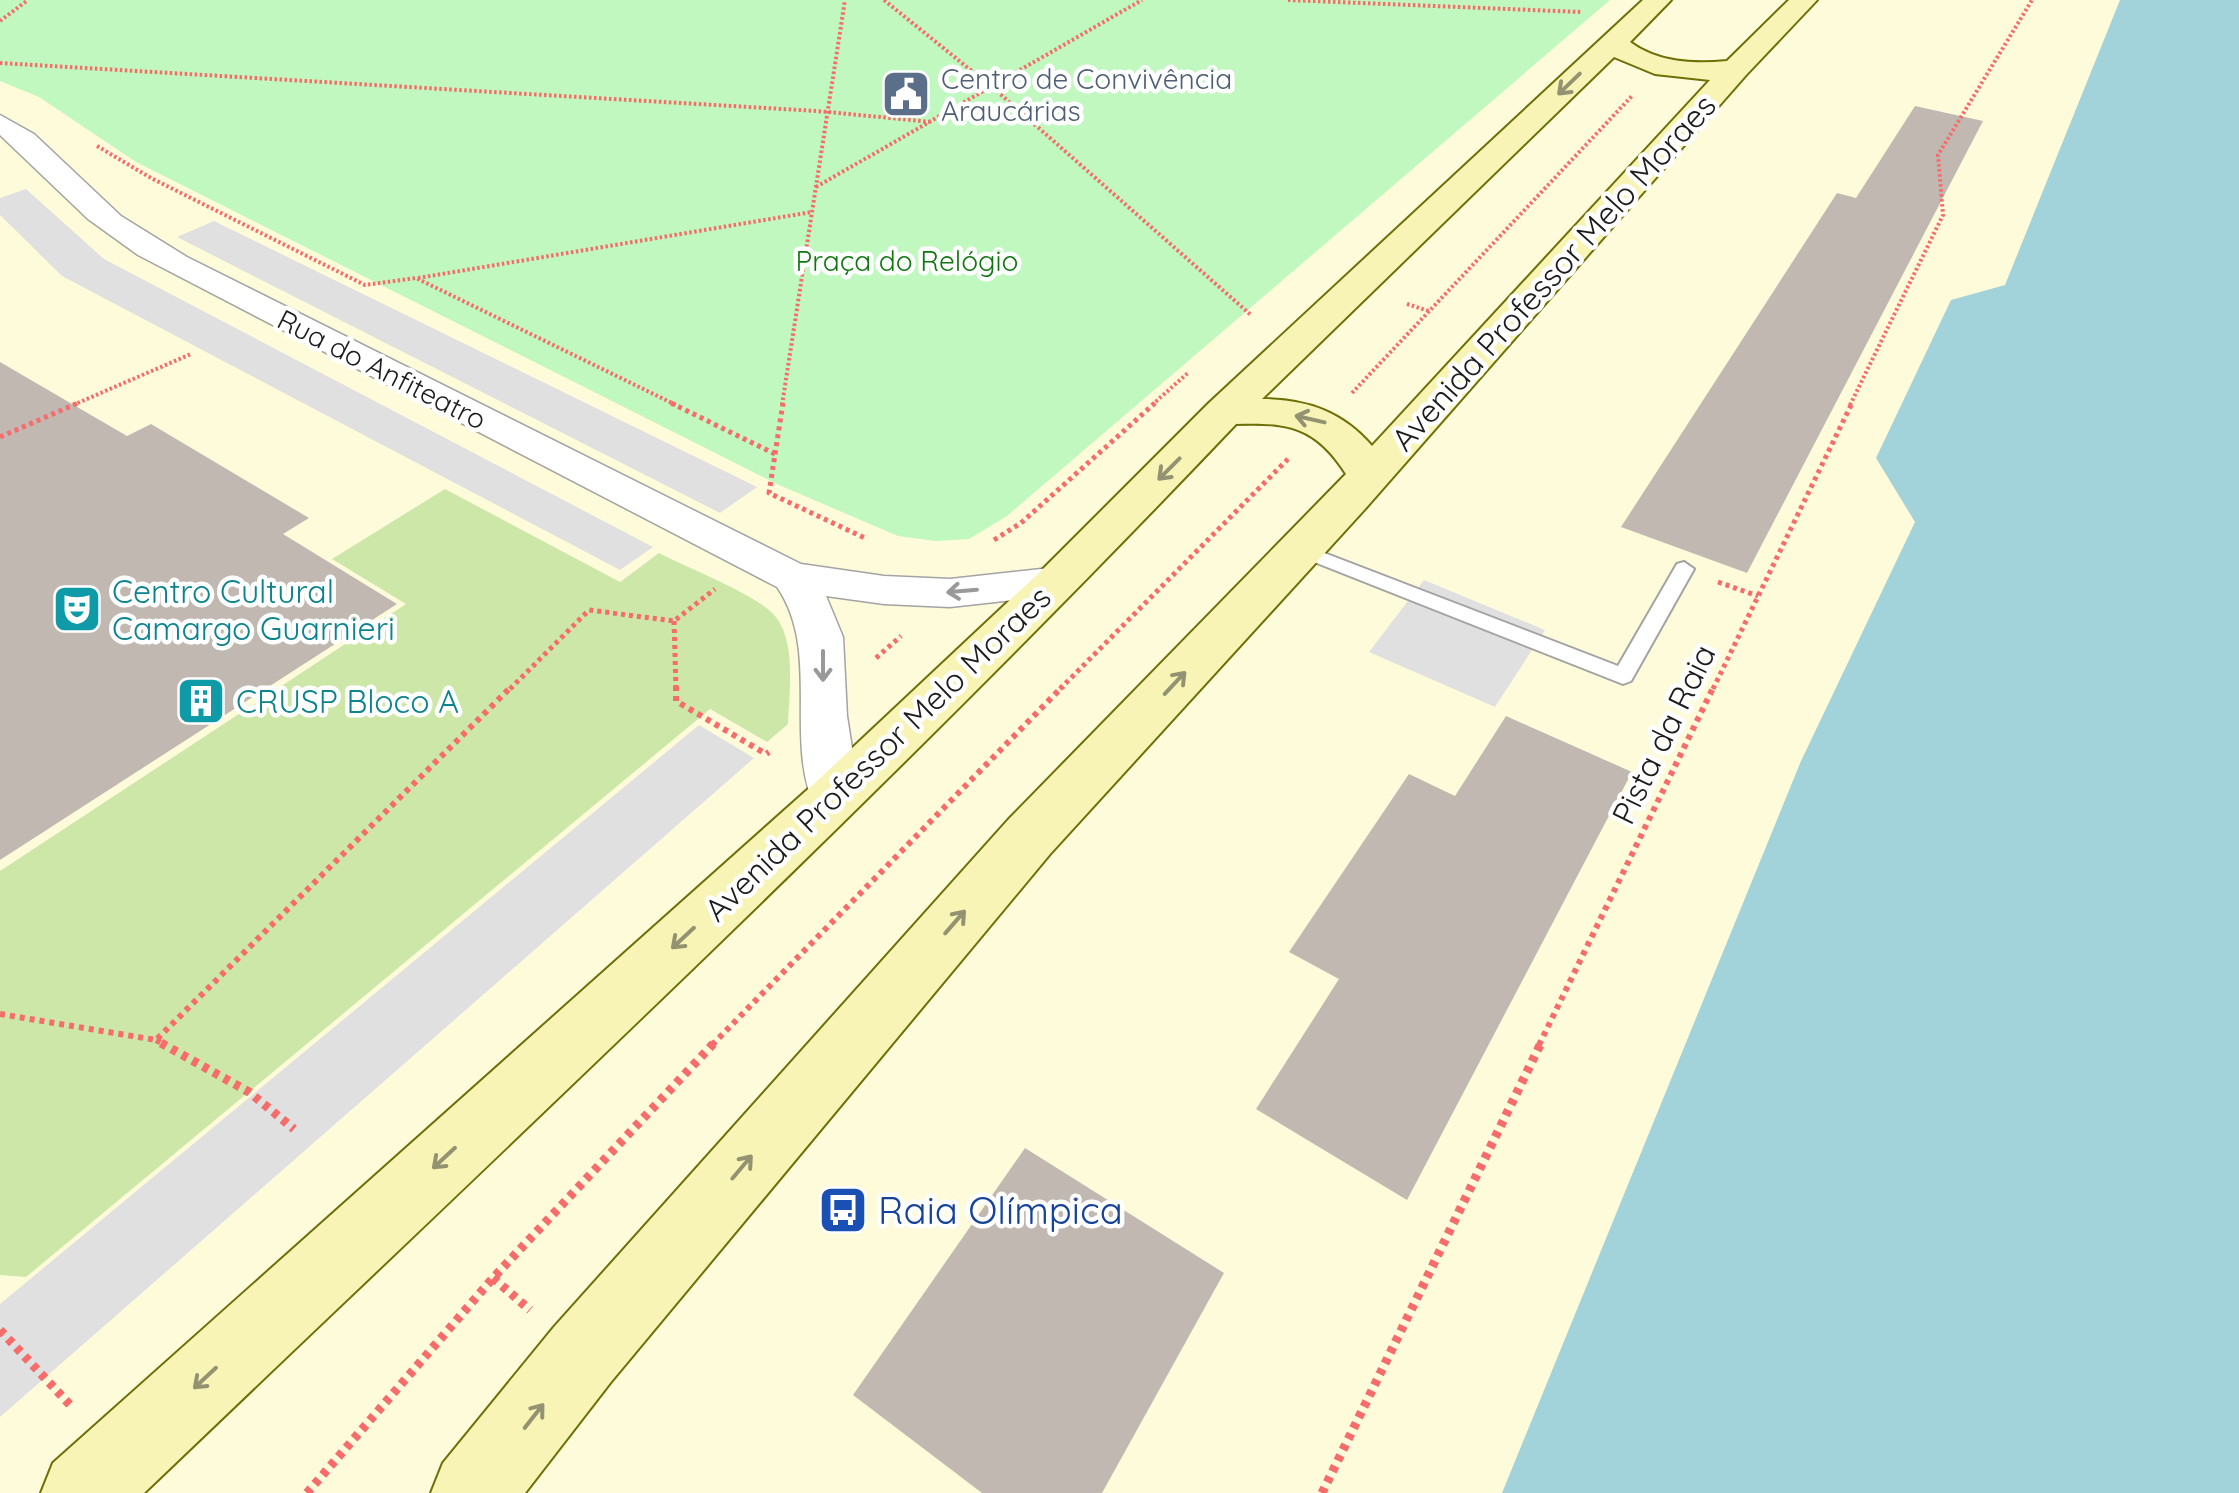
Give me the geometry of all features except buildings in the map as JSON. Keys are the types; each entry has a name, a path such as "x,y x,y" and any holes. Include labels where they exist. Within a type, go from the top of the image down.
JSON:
{"street":[{"name":"Avenida Professor Melo Moraes","path":"83,1493 835,798 1059,581 1210,389 1424,226 1622,40 1658,0"},
{"name":"Avenida Professor Melo Moraes","path":"474,1493 582,1355 1029,837 1370,476 1736,69 1804,0"},
{"path":"1622,40 1688,71 1736,69"},
{"name":"Rua do Anfiteatro","path":"0,123 41,152 82,199 119,232 190,272 792,576 884,590 950,593 1059,581"},
{"path":"1210,389 1264,410 1325,422 1343,435 1370,476"},
{"path":"792,576 810,599 824,638 823,705 835,798"}],"lane":[{"path":"1301,550 1623,676 1684,569"}],"path":[{"path":"0,21 28,0"},
{"path":"844,0 768,493 872,542"},
{"path":"884,0 992,88 1251,315 1264,304"},
{"path":"816,187 1142,0"},
{"path":"1288,0 1622,40"},
{"name":"Pista da Raia","path":"1322,1493 1943,215 1938,155 2032,0"},
{"path":"307,1493 493,1278 804,948 1325,422 1622,40"},
{"path":"0,63 825,111 932,122"},
{"path":"94,144 151,178 365,286 812,212"},
{"path":"416,278 775,454"},
{"path":"0,438 191,354"},
{"path":"991,542 1210,389"},
{"path":"156,1040 589,610 674,622 724,582"},
{"path":"674,622 676,701 766,754 780,742"},
{"path":"0,1014 156,1040 249,1092 294,1129"},
{"path":"0,1330 26,1358"}],"shaded area":[{"path":"0,0 2239,0 2239,1493 0,1493"},
{"path":"26,189 104,259 653,547 620,570 62,276 0,215 0,198"},
{"path":"214,221 757,487 720,513 177,237"},
{"path":"1424,580 1545,630 1495,707 1369,652"},
{"path":"699,725 754,758 0,1417 0,1304"}],"green space":[{"name":"Praça do Relógio","path":"0,0 1610,0 1007,516 969,539 936,541 898,536 779,485 136,162 39,97 0,81"},
{"path":"445,489 620,582 659,553 761,604 779,621 785,634 790,680 788,724 767,742 710,709 26,1277 0,1275 0,871 406,604 332,559"}],"water":[{"path":"2120,0 2239,0 2239,1493 1502,1493 1801,761 1915,522 1876,458 1951,300 2005,285"}],"place":[{"name":"Centro de Convivência Araucárias","path":"906,94"},
{"name":"Centro Cultural Camargo Guarnieri","path":"77,609"},
{"name":"CRUSP Bloco A","path":"201,701"},
{"name":"Raia Olímpica","path":"843,1210"}]}
